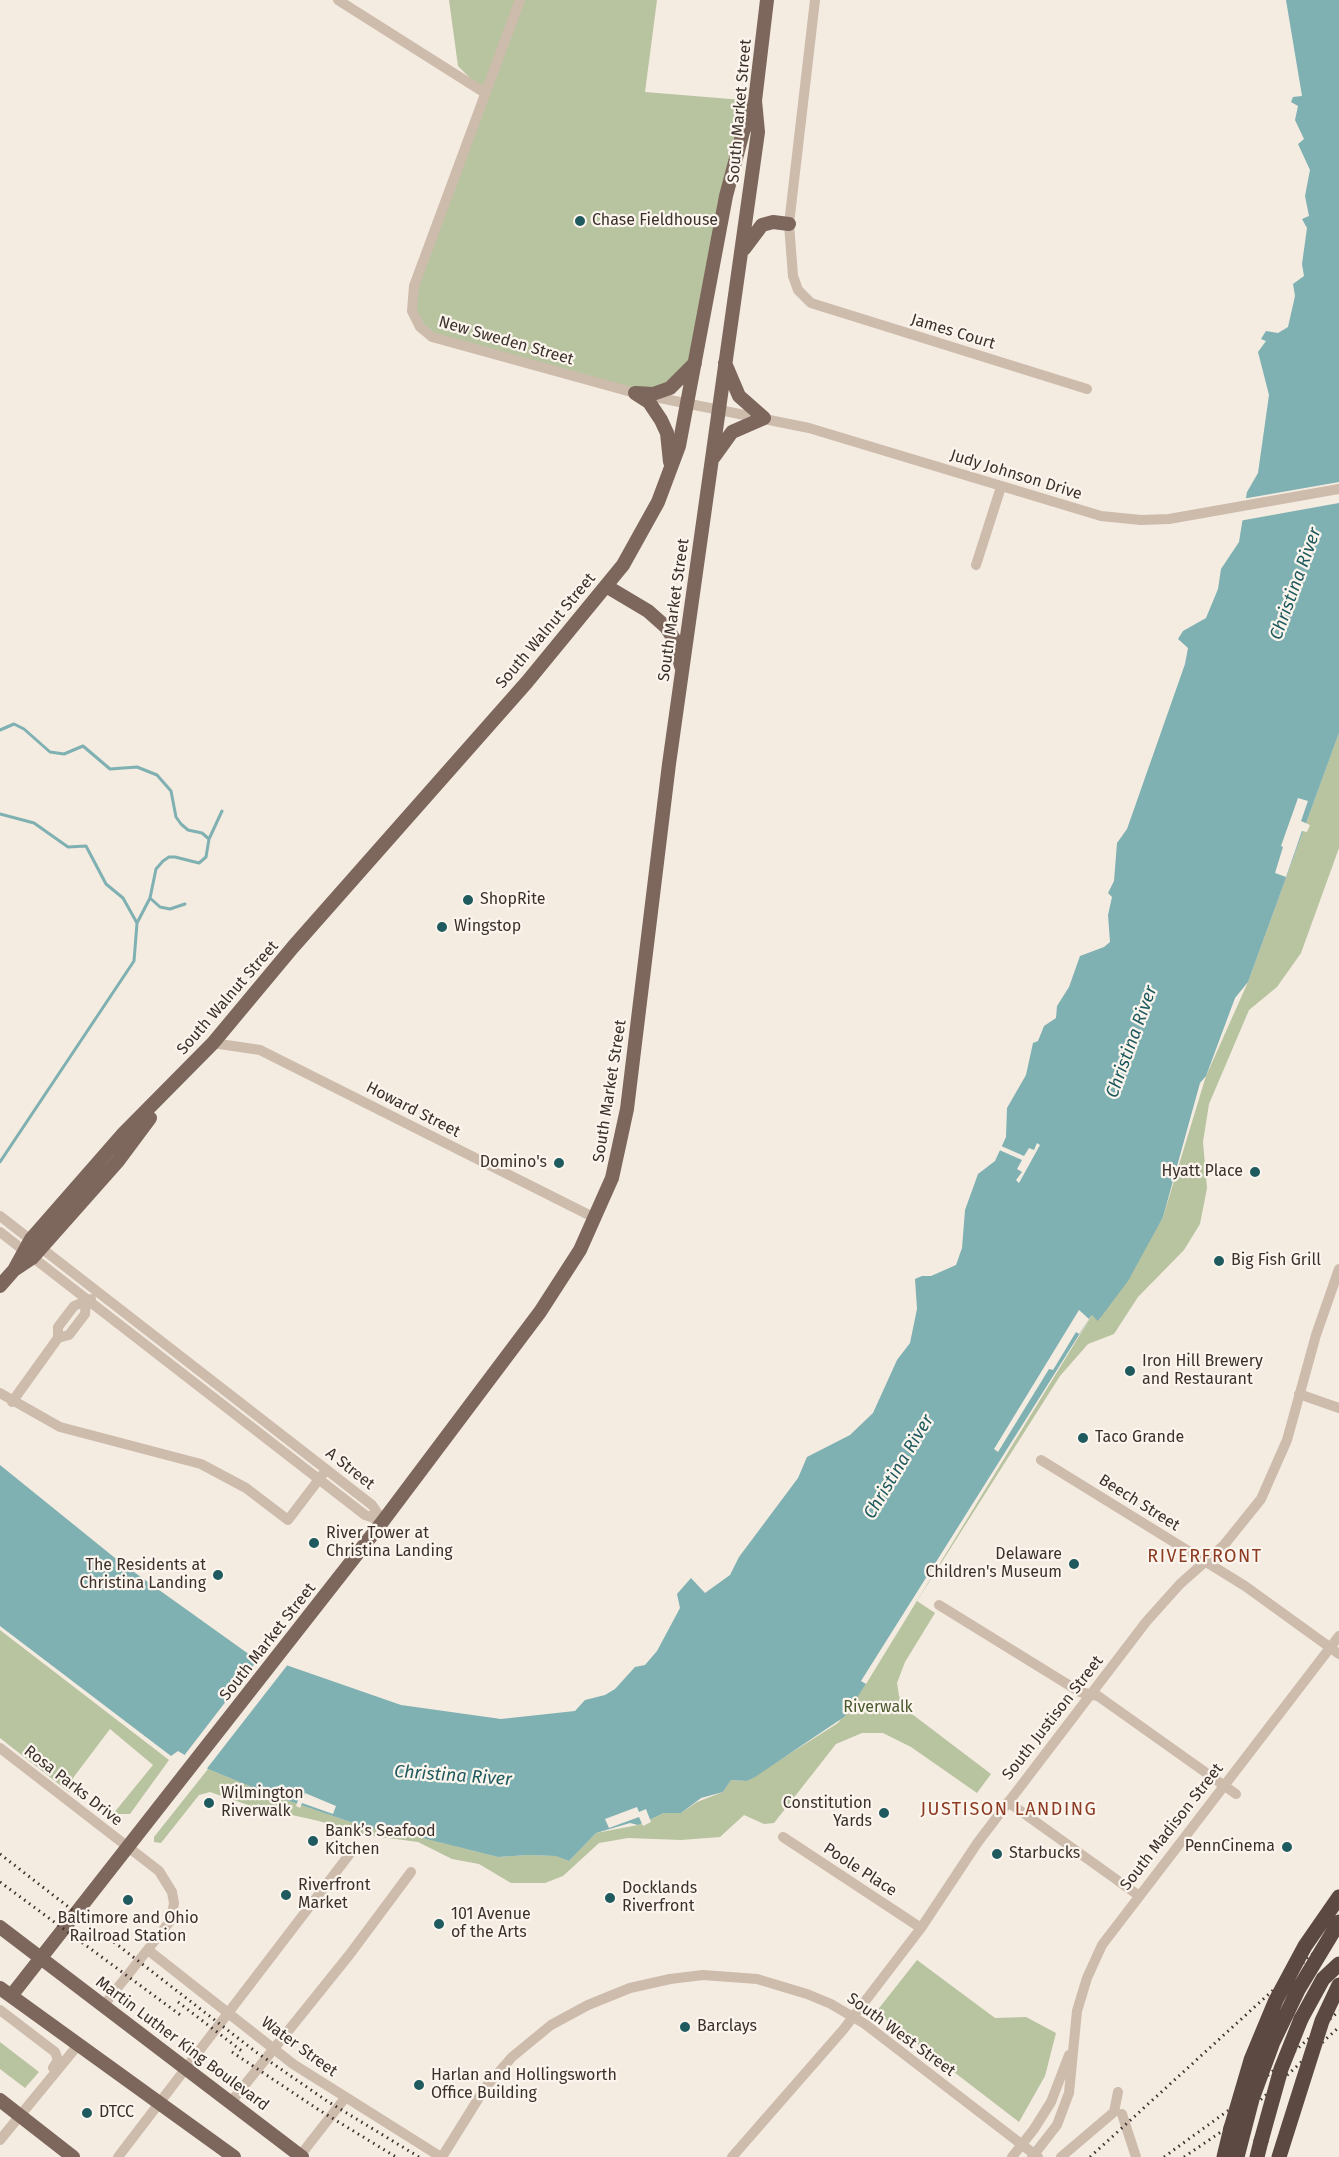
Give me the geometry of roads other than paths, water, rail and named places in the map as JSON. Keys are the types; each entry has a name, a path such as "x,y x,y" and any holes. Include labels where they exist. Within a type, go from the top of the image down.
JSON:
{"highway":[{"path":"1224,2157 1251,2061 1276,2000 1309,1939 1339,1897"},
{"path":"1237,2157 1252,2099 1273,2042 1303,1980 1339,1922"},
{"path":"1257,2157 1278,2078 1301,2019 1323,1979 1339,1964"},
{"path":"1279,2157 1322,2021 1339,1985"}],"main road":[{"name":"South Market Street","path":"5,1992 41,1958 188,1772 383,1521 540,1312 580,1250 612,1178 627,1109 717,410 758,132 755,101 767,2"},
{"name":"South Walnut Street","path":"0,1286 122,1135 174,1085 213,1043 606,586 641,536 669,476 689,405 726,196 743,132 755,101"},
{"path":"741,254 762,225 773,222 789,224"},
{"path":"635,393 653,394 670,388 696,361"},
{"path":"711,461 732,432 764,418 739,396 725,362"},
{"path":"635,393 653,408 667,433 669,476"},
{"path":"606,586 638,604 666,627 674,639 682,674"},
{"name":"Martin Luther King Boulevard","path":"0,1927 300,2156"},
{"path":"5,1992 234,2157"},
{"path":"0,2100 73,2157"}],"street":[{"path":"338,0 485,93 520,0"},
{"path":"789,224 815,0"},
{"name":"New Sweden Street","path":"485,93 414,286 412,304 416,319 425,333 441,341 635,393 689,405"},
{"name":"James Court","path":"789,224 795,284 803,298 811,303 1087,389"},
{"name":"Judy Johnson Drive","path":"689,405 764,418 836,436 1074,509 1122,519 1160,520 1339,489"},
{"path":"976,566 1001,487"},
{"name":"Howard Street","path":"213,1043 260,1050 595,1218"},
{"name":"A Street","path":"0,1216 86,1301 367,1516 383,1521"},
{"name":"A Street","path":"0,1232 32,1249 103,1295 372,1505 383,1521"},
{"name":"South Justison Street","path":"732,2157 854,2017 921,1928 1008,1802 1160,1606 1241,1526 1261,1499 1279,1463 1339,1269"},
{"path":"12,1402 58,1338 58,1327 74,1306 103,1295"},
{"path":"0,1393 12,1402 60,1427 192,1460 246,1488 288,1520 327,1469"},
{"path":"1299,1394 1339,1408"},
{"name":"Beech Street","path":"1041,1460 1206,1561 1263,1598 1335,1650"},
{"path":"939,1605 1080,1692 1098,1696 1236,1794"},
{"name":"South Madison Street","path":"1035,2156 1062,2115 1071,2086 1077,2011 1094,1959 1138,1895 1224,1785 1335,1650 1339,1636"},
{"name":"Rosa Parks Drive","path":"0,1748 159,1871 172,1892 174,1903 171,1920 104,2005"},
{"path":"1008,1802 1138,1895"},
{"name":"Poole Place","path":"783,1837 921,1928"},
{"path":"117,2157 352,1851"},
{"path":"231,2102 274,2050 411,1872"},
{"name":"Water Street","path":"148,1950 274,2050 345,2098 441,2157"},
{"name":"South West Street","path":"441,2157 485,2088 525,2045 574,2012 630,1988 688,1976 746,1978 807,1994 854,2017 1035,2156"},
{"path":"5,1992 0,2010 58,2056 58,2060 39,2092"},
{"name":"South Madison Street","path":"1012,2157 1034,2129 1058,2089 1073,2043"},
{"path":"0,2140 78,2045"},
{"path":"1061,2157 1114,2112 1118,2092"},
{"path":"300,2156 345,2098"},
{"path":"1122,2114 1136,2157"}],"water":[{"name":"Christina River","path":"1286,0 1339,0 1339,733 1248,982 1235,998 1206,1076 1200,1083 1163,1217 1128,1281 1098,1321 1092,1315 1089,1319 861,1681 866,1684 844,1717 747,1781 731,1780 723,1792 701,1798 681,1813 664,1813 638,1825 630,1823 596,1833 569,1861 556,1856 498,1857 383,1828 371,1829 269,1794 208,1769 178,1751 171,1756 0,1626 0,1465 120,1562 250,1655 249,1658 275,1678 286,1665 401,1705 501,1719 575,1711 585,1700 605,1695 615,1689 635,1667 645,1665 657,1651 680,1608 677,1594 691,1578 705,1593 730,1575 739,1557 798,1478 807,1457 850,1435 873,1413 897,1360 910,1343 917,1309 915,1279 931,1276 956,1265 962,1248 965,1210 978,1174 995,1161 1006,1137 1007,1108 1026,1075 1033,1043 1038,1041 1044,1026 1056,1018 1057,1006 1069,987 1080,956 1104,947 1110,942 1108,915 1112,897 1108,893 1114,881 1117,843 1127,829 1185,664 1188,648 1178,639 1183,631 1206,618 1218,589 1221,569 1239,542 1247,492 1258,473 1269,395 1258,352 1266,341 1261,339 1266,331 1278,333 1288,327 1295,296 1293,284 1304,276 1302,264 1307,228 1302,219 1309,216 1305,196 1310,170 1298,144 1304,139 1295,120 1298,106 1291,102 1293,97 1302,96"}],"waterway":[{"path":"0,730 14,724 24,729 50,752 64,754 83,746 110,769 137,767 157,775 171,791 176,817 181,824 188,830 202,833 209,839"},
{"path":"150,898 156,869 163,861 169,857 175,857 199,863 206,857 209,839 222,811"},
{"path":"0,814 34,823 68,847 86,846 106,884 123,898 137,923"},
{"path":"0,1162 134,961 137,923 150,898 160,907 170,909 185,904"}],"railway":[{"path":"0,1854 256,2052 327,2101 419,2157"},
{"path":"0,1882 183,2017"},
{"path":"1090,2157 1339,1930"},
{"path":"178,2002 243,2052"},
{"path":"1164,2157 1233,2107 1339,2011"},
{"path":"1184,2157 1240,2119 1339,2027"},
{"path":"232,2052 319,2110 396,2157"}],"place":[{"name":"Chase Fieldhouse","path":"580,221"},
{"name":"ShopRite","path":"468,900"},
{"name":"Wingstop","path":"442,927"},
{"name":"Domino's","path":"559,1163"},
{"name":"Hyatt Place","path":"1255,1172"},
{"name":"Big Fish Grill","path":"1219,1261"},
{"name":"Iron Hill Brewery and Restaurant","path":"1130,1371"},
{"name":"Taco Grande","path":"1083,1438"},
{"name":"River Tower at Christina Landing","path":"314,1543"},
{"name":"Delaware Children's Museum","path":"1074,1564"},
{"name":"The Residents at Christina Landing","path":"218,1575"},
{"name":"Wilmington Riverwalk","path":"209,1803"},
{"name":"Constitution Yards","path":"884,1813"},
{"name":"Bank’s Seafood Kitchen","path":"313,1841"},
{"name":"PennCinema","path":"1287,1847"},
{"name":"Starbucks","path":"997,1854"},
{"name":"Riverfront Market","path":"286,1895"},
{"name":"Docklands Riverfront","path":"610,1898"},
{"name":"Baltimore and Ohio Railroad Station","path":"128,1900"},
{"name":"101 Avenue of the Arts","path":"439,1924"},
{"name":"Barclays","path":"685,2027"},
{"name":"Harlan and Hollingsworth Office Building","path":"419,2085"},
{"name":"DTCC","path":"87,2113"}],"district":[{"name":"RIVERFRONT","path":"1205,1557"},
{"name":"JUSTISON LANDING","path":"1009,1810"}],"park label":[{"name":"Riverwalk","path":"878,1708"}]}
